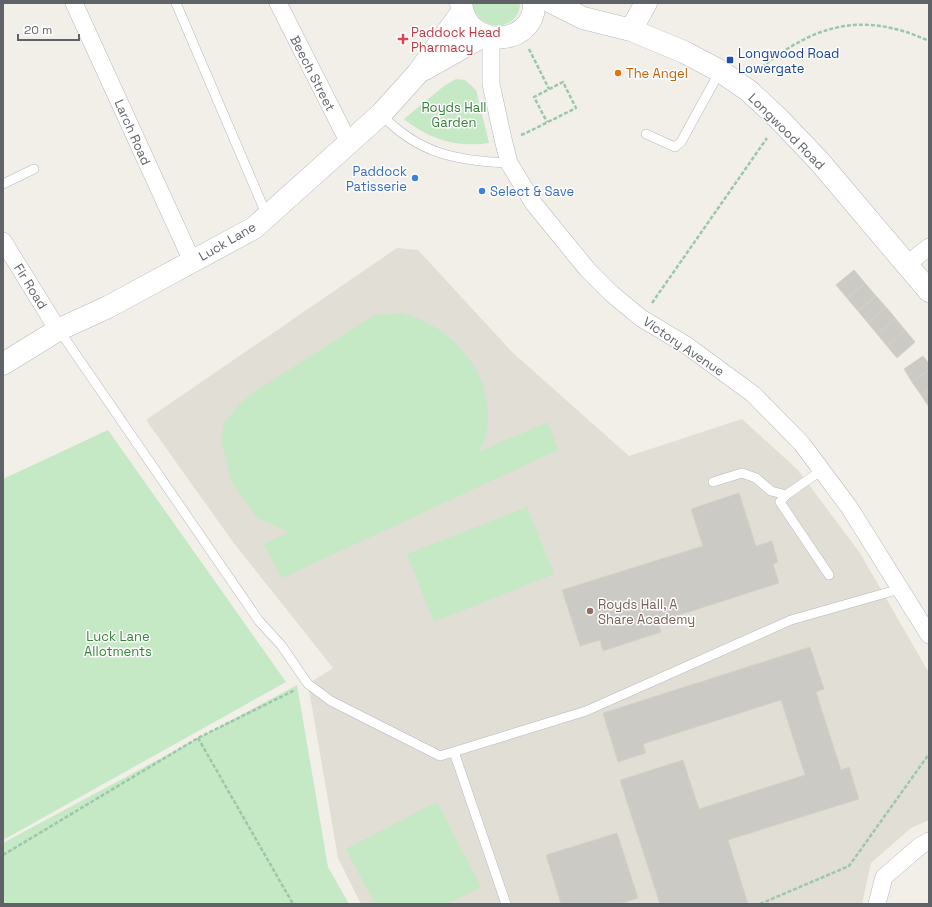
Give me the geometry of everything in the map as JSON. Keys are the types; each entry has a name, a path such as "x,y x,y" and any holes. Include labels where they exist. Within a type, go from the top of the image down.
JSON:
{"street":[{"name":"Larch Road","path":"74,3 192,261"},
{"name":"Beech Street","path":"278,3 349,143"},
{"name":"Longwood Road","path":"553,3 583,18"},
{"path":"631,30 646,3"},
{"name":"Luck Lane","path":"3,364 58,330 108,307 254,228 381,114 418,73 462,8"},
{"path":"462,8 466,21 474,30 498,39 516,33 532,11"},
{"name":"Longwood Road","path":"532,11 583,18 631,30 684,52 720,71 740,85 780,120 819,161 929,291"},
{"name":"Luck Lane","path":"418,73 487,36"},
{"name":"Victory Avenue","path":"487,36 491,84 509,164 534,204 560,238 612,294 641,318 686,345 753,394 802,444 849,507 929,635"},
{"name":"Fir Road","path":"3,242 58,330"},
{"path":"907,264 929,247"},
{"path":"877,904 884,878 920,846 929,841"}],"lane":[{"path":"176,3 267,216"},
{"path":"646,134 675,147 681,142 720,71"},
{"path":"381,114 395,128 411,140 433,151 474,162 509,164"},
{"path":"3,184 34,169"},
{"path":"58,330 259,620 281,645 308,684 331,701 440,756 586,711 791,620 900,589"},
{"path":"822,470 786,495 780,502 829,574"},
{"path":"713,482 742,473 756,478 771,491 786,495"},
{"path":"454,752 506,904"}],"path":[{"path":"740,85 799,41 823,30 847,25 876,24 912,33 929,41"},
{"path":"528,48 549,89"},
{"path":"503,139 526,133 576,108 563,82 534,97 547,122"},
{"path":"641,318 780,120"},
{"path":"3,855 198,738 308,684"},
{"path":"198,738 293,904"},
{"path":"760,904 849,866 929,754"}],"shaded area":[{"name":"Royds Hall, A Share Academy","path":"397,248 418,250 512,352 629,456 742,419 798,470 860,553 929,673 929,820 911,828 871,863 862,904 361,904 338,858 308,684 333,668 233,542 146,420"}],"green space":[{"path":"472,3 520,3 518,12 513,19 507,24 499,26 482,20 476,13"},
{"name":"Royds Hall Garden","path":"456,79 465,80 476,90 489,143 455,143 433,137 413,126 404,119 444,86"},
{"path":"402,313 426,322 441,331 466,355 476,369 487,401 488,418 485,438 478,452 548,422 558,450 282,578 264,544 289,532 257,518 232,482 221,441 224,424 239,404 253,393 375,315"},
{"name":"Luck Lane Allotments","path":"108,430 286,682 3,840 3,479"},
{"path":"527,507 554,574 434,622 407,554"},
{"path":"297,685 328,867 349,904 3,904 3,843"},
{"path":"437,802 481,887 448,904 375,904 346,849"}],"building":[{"path":"854,270 865,283 847,298 836,285"},
{"path":"865,283 876,296 858,311 847,298"},
{"path":"876,296 886,307 868,323 858,311"},
{"path":"886,307 896,319 877,334 868,323"},
{"path":"896,319 905,330 887,346 877,334"},
{"path":"905,330 915,342 897,358 887,346"},
{"path":"923,356 929,364 929,370 912,382 904,369"},
{"path":"929,370 929,389 921,395 912,382"},
{"path":"929,389 929,407 921,395"},
{"path":"739,493 756,546 772,541 778,562 773,564 779,583 658,622 661,632 603,651 600,640 580,646 562,590 703,546 691,509"},
{"path":"810,647 824,689 816,692 841,770 849,767 859,799 728,840 748,904 660,904 620,780 683,760 699,809 805,775 781,700 643,744 646,753 618,762 603,713"},
{"path":"617,833 638,898 619,904 561,904 546,855"}],"place":[{"name":"Paddock Head Pharmacy","path":"403,39"},
{"name":"Longwood Road Lowergate","path":"730,60"},
{"name":"The Angel","path":"618,73"},
{"name":"Paddock Patisserie","path":"415,178"},
{"name":"Select & Save","path":"482,191"},
{"name":"Royds Hall, A Share Academy","path":"590,611"}]}
